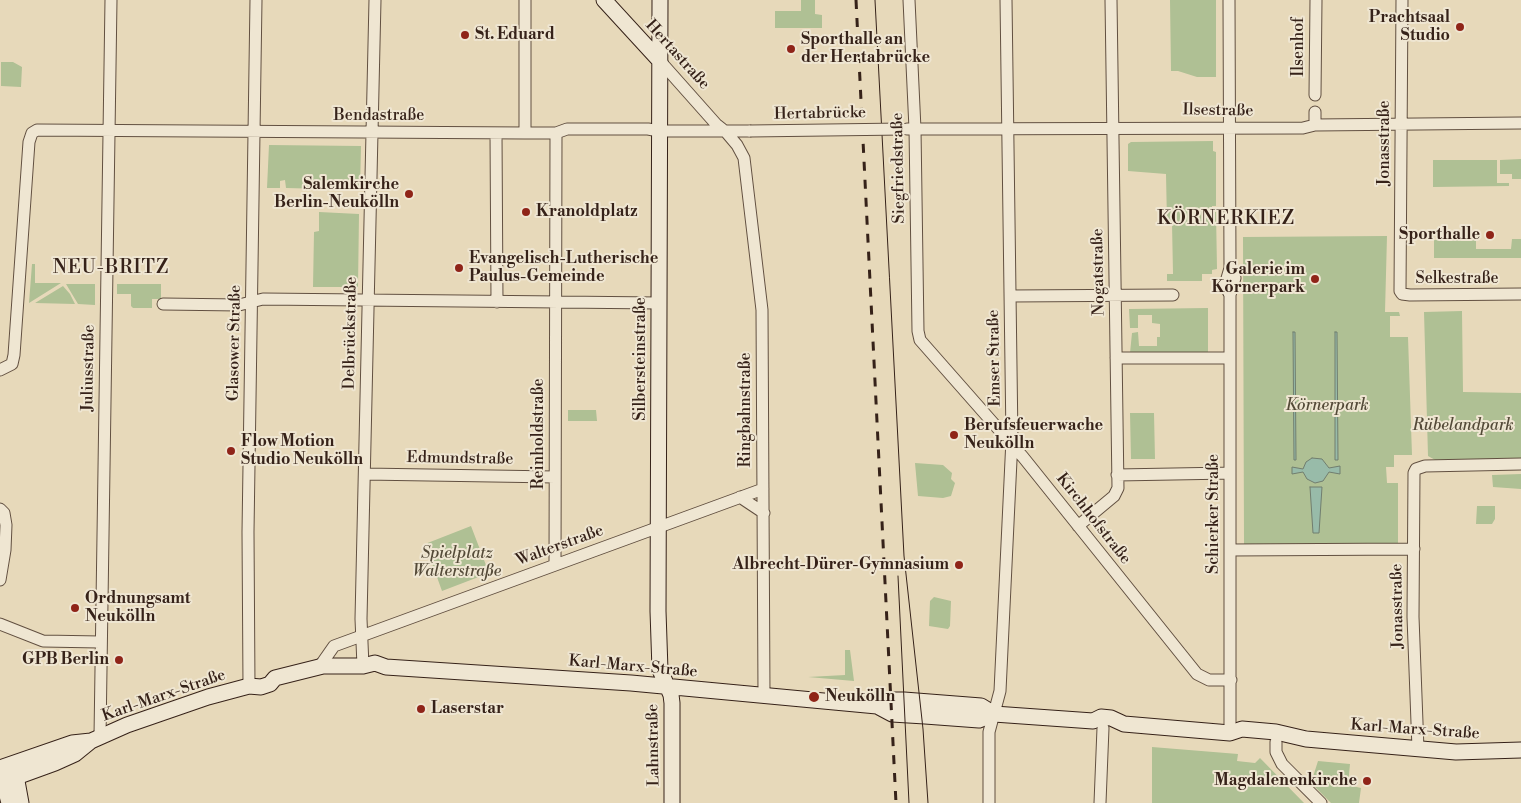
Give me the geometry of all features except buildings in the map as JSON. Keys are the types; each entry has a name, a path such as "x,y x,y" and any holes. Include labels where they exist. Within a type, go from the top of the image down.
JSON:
{"main road":[{"name":"Hertastraße","path":"604,0 660,62"},
{"name":"Silbersteinstraße","path":"660,0 658,527 660,670 667,687"},
{"name":"Karl-Marx-Straße","path":"6,774 75,754 95,739 199,700 249,686 266,686 274,678 320,666 363,666 377,672 386,667 667,687 764,694 877,706 894,700 912,700 980,706 994,714 1098,724 1113,728 1124,724 1230,733 1246,729 1284,732 1306,739"},
{"name":"Lahnstraße","path":"667,687 672,703 672,803"},
{"name":"Karl-Marx-Straße","path":"1230,733 1241,739 1276,742 1306,739 1466,753 1521,750"},
{"path":"6,774 9,803"},
{"path":"6,774 21,803"}],"street":[{"name":"Juliusstraße","path":"95,739 100,642 111,0"},
{"name":"Glasower Straße","path":"249,686 247,661 256,0"},
{"name":"Delbrückstraße","path":"363,666 361,619 375,0"},
{"path":"525,0 525,133"},
{"name":"Siegfriedstraße","path":"909,0 909,129 918,336"},
{"name":"Emser Straße","path":"989,803 989,732 1000,692 1012,444 1006,0"},
{"name":"Nogatstraße","path":"1078,526 1114,496 1118,488 1111,0"},
{"name":"Schierker Straße","path":"1229,0 1230,268 1235,278 1230,295 1230,733"},
{"name":"Ilsenhof","path":"1315,94 1316,0"},
{"name":"Jonasstraße","path":"1400,287 1402,0"},
{"name":"Hertastraße","path":"660,62 716,124 726,132"},
{"path":"1315,112 1315,125"},
{"name":"Ilsestraße","path":"909,129 1303,128 1315,125 1521,123"},
{"name":"Bendastraße","path":"4,368 14,355 28,155 32,133 43,129 496,133 556,133 567,129 648,129 659,131 726,132"},
{"name":"Hertabrücke","path":"726,132 909,129"},
{"name":"Ringbahnstraße","path":"726,132 737,145 744,158 762,310 764,694"},
{"path":"496,133 497,302"},
{"path":"555,302 556,133"},
{"name":"Selkestraße","path":"1400,287 1400,291 1405,295 1521,294"},
{"path":"1010,296 1173,295"},
{"path":"163,304 239,305 263,299 659,303"},
{"name":"Reinholdstraße","path":"555,302 555,565"},
{"name":"Kirchhofstraße","path":"918,336 1012,444 1197,674 1209,680 1231,680"},
{"path":"1116,358 1230,358"},
{"name":"Jonasstraße","path":"1418,749 1413,615 1414,473 1420,466 1521,464"},
{"path":"1117,474 1230,473"},
{"name":"Edmundstraße","path":"364,474 555,477"},
{"name":"Walterstraße","path":"363,636 763,489"},
{"path":"740,497 764,513"},
{"path":"0,509 6,518 0,580"},
{"path":"1230,550 1414,548"},
{"path":"0,624 43,641 100,642"},
{"path":"320,666 334,646 363,636"},
{"path":"1098,724 1100,803"},
{"path":"1276,742 1276,752 1282,764 1321,803"}],"green space":[{"path":"801,0 815,0 815,14 822,15 822,28 775,28 775,11 801,11"},
{"path":"1170,0 1216,0 1216,77 1197,77 1178,71 1171,71"},
{"path":"1,62 13,62 22,67 21,87 1,86"},
{"path":"1213,141 1213,151 1216,152 1216,206 1212,206 1212,211 1216,212 1217,269 1212,270 1212,274 1202,274 1202,281 1167,281 1167,274 1173,274 1172,223 1167,223 1166,174 1128,171 1128,144 1131,142"},
{"path":"269,145 361,146 360,190 286,188 285,180 280,181 280,188 267,188"},
{"path":"1521,159 1521,179 1512,179 1512,174 1500,174 1500,160"},
{"path":"1433,160 1497,160 1497,183 1509,183 1509,186 1433,187"},
{"path":"319,212 359,214 358,287 313,287 314,232 319,231"},
{"name":"Körnerpark","path":"1387,236 1385,312 1399,312 1400,316 1390,316 1390,337 1408,337 1412,455 1394,455 1394,467 1386,467 1387,483 1398,483 1398,543 1244,544 1243,237"},
{"path":"1476,239 1476,249 1511,249 1512,239 1521,239 1521,258 1434,258 1434,240"},
{"path":"32,264 35,264 35,283 61,283 29,303"},
{"path":"66,284 95,284 95,305 78,304"},
{"path":"117,284 161,284 161,299 152,299 152,308 133,308 131,306 131,294 117,294"},
{"path":"63,286 75,304 35,303"},
{"path":"1208,308 1208,353 1130,353 1132,333 1138,332 1139,346 1157,346 1157,337 1160,337 1160,324 1152,323 1152,315 1138,315 1138,328 1130,328 1129,309"},
{"name":"Rübelandpark","path":"1462,311 1463,392 1521,393 1521,460 1437,461 1428,456 1424,312"},
{"path":"568,410 596,410 597,421 568,421"},
{"path":"1130,413 1154,413 1155,459 1131,459"},
{"path":"915,463 943,465 952,473 951,479 955,483 951,496 943,498 918,496"},
{"path":"1521,474 1521,489 1493,487 1492,475"},
{"path":"1477,506 1495,506 1495,519 1492,524 1476,524"},
{"name":"Spielplatz Walterstraße","path":"471,526 489,573 442,591 425,544"},
{"path":"934,597 951,601 950,626 948,629 929,626 930,601"},
{"path":"845,650 850,650 854,681 808,677 845,675"},
{"path":"1152,747 1238,754 1237,761 1255,763 1260,758 1304,803 1152,803"},
{"path":"1318,761 1350,764 1348,785 1361,788 1359,803 1331,803 1311,783"}],"shaded area":[{"path":"1293,332 1295,332 1296,460 1294,460"},
{"path":"1335,332 1337,332 1338,460 1335,460"},
{"path":"1312,458 1322,459 1329,468 1340,466 1340,474 1329,472 1323,481 1315,483 1307,479 1303,472 1292,474 1292,467 1303,469 1306,462"},
{"path":"1310,487 1322,487 1319,533 1313,533"}],"tram line":[{"path":"875,0 904,556 923,729 928,803"},
{"path":"898,576 909,803"}],"railway":[{"path":"856,0 896,803"}],"place":[{"name":"Prachtsaal Studio","path":"1460,27"},
{"name":"St. Eduard","path":"465,35"},
{"name":"Sporthalle an der Hertabrücke","path":"791,49"},
{"name":"Salemkirche Berlin-Neukölln","path":"409,194"},
{"name":"Kranoldplatz","path":"526,212"},
{"name":"Sporthalle","path":"1490,235"},
{"name":"Evangelisch-Lutherische Paulus-Gemeinde","path":"459,268"},
{"name":"Galerie im Körnerpark","path":"1315,279"},
{"name":"Berufsfeuerwache Neukölln","path":"954,435"},
{"name":"Flow Motion Studio Neukölln","path":"231,451"},
{"name":"Albrecht-Dürer-Gymnasium","path":"959,565"},
{"name":"Ordnungsamt Neukölln","path":"75,608"},
{"name":"GPB Berlin","path":"119,660"},
{"name":"Neukölln","path":"814,697"},
{"name":"Laserstar","path":"421,709"},
{"name":"Magdalenenkirche","path":"1367,781"}],"district":[{"name":"KÖRNERKIEZ","path":"1226,219"},
{"name":"NEU-BRITZ","path":"111,268"}]}
